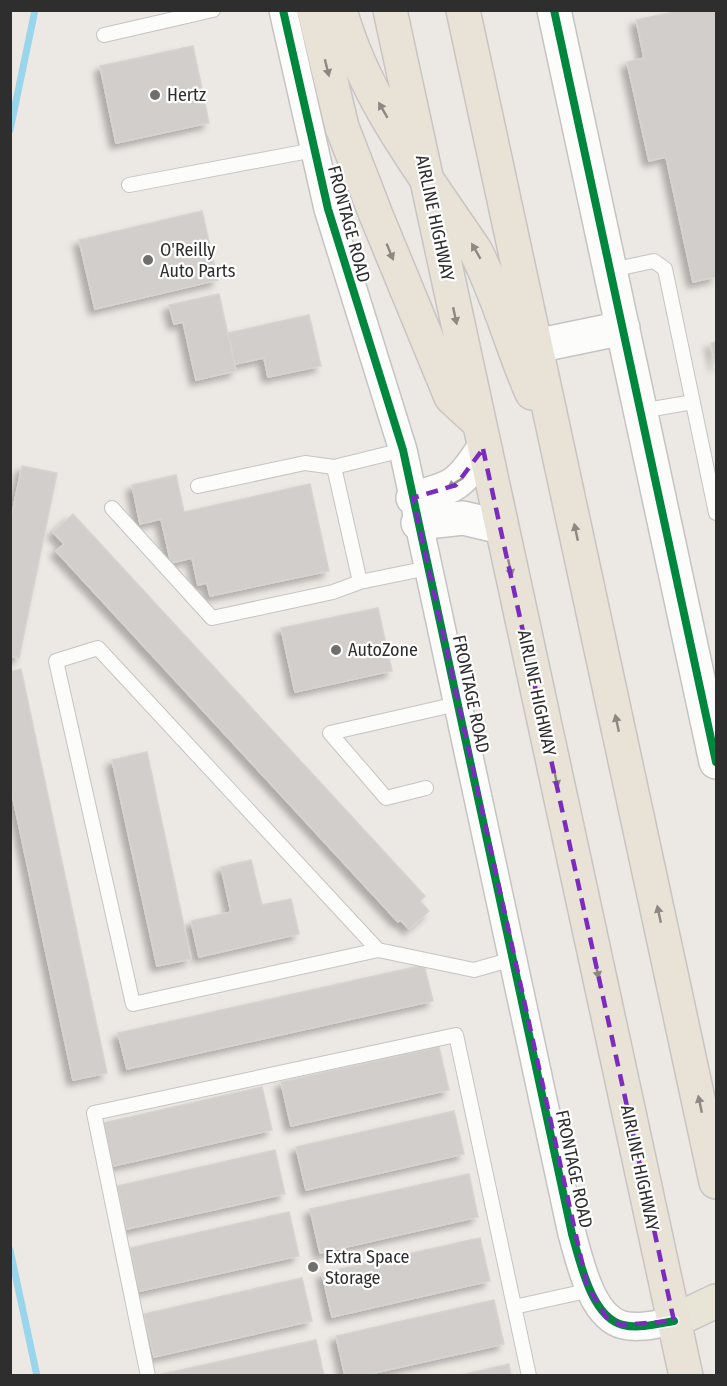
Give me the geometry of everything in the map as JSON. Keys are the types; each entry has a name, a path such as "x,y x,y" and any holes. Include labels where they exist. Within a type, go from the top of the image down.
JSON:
{"highway":[{"path":"314,10 342,128 451,398 480,435"},
{"path":"340,10 347,35 371,89 426,177 476,250 489,276 512,349 561,461"},
{"name":"AIRLINE HIGHWAY","path":"390,10 480,435 686,1376"},
{"path":"463,10 717,1182"}],"main road":[{"path":"674,1321 717,1301"}],"street":[{"name":"FRONTAGE ROAD","path":"283,10 314,150 353,294 403,450 572,1234 591,1290 606,1317 621,1324 640,1326 674,1321"},
{"path":"558,13 641,411 708,692 717,762"},
{"path":"536,345 623,328"},
{"path":"416,511 466,476 480,435"},
{"path":"416,511 463,518 501,527"}],"lane":[{"path":"104,35 213,10"},
{"path":"129,185 314,150"},
{"path":"611,270 654,261 665,269 717,513"},
{"path":"641,411 693,402"},
{"path":"198,486 305,463 334,467 403,450"},
{"path":"334,467 360,582"},
{"path":"112,508 212,618 333,592 360,582 428,568"},
{"path":"378,950 98,648 56,661 133,1004 378,950 474,970 513,959"},
{"path":"426,788 386,798 330,734 457,704"},
{"path":"148,1376 93,1113 456,1035 529,1376"},
{"path":"514,1307 591,1290"}],"highlighted area":[{"path":"483,449 674,1321 621,1325 606,1317 587,1285 413,498 456,485"}],"building":[{"path":"682,10 714,10 716,20 716,277 693,282 666,157 649,161 627,62 644,58 636,20"},
{"name":"Hertz","path":"193,46 209,123 116,143 100,66"},
{"name":"O'Reilly Auto Parts","path":"202,211 218,280 95,309 79,240"},
{"path":"219,294 236,371 196,380 183,322 174,324 169,305"},
{"path":"309,315 321,366 268,377 264,358 235,364 228,333"},
{"path":"716,342 716,367 711,343"},
{"path":"22,466 57,473 19,658 10,656 10,524"},
{"path":"176,475 184,512 310,484 329,571 210,596 207,583 198,585 192,558 171,563 161,519 140,524 132,485"},
{"path":"73,514 425,896 420,901 429,911 409,929 400,920 398,922 56,551 64,544 53,532"},
{"name":"AutoZone","path":"378,608 392,671 295,692 281,628"},
{"path":"21,669 107,1073 73,1080 10,784 10,672"},
{"path":"147,752 191,959 157,966 112,760"},
{"path":"251,860 262,905 291,899 299,934 199,957 191,921 231,912 221,867"},
{"path":"424,965 433,1001 127,1069 118,1033"},
{"path":"439,1047 449,1090 291,1126 281,1082"},
{"path":"262,1087 272,1130 113,1166 103,1123"},
{"path":"454,1111 464,1154 306,1190 296,1147"},
{"path":"275,1150 285,1194 127,1229 117,1186"},
{"path":"469,1174 478,1217 320,1253 310,1209"},
{"path":"289,1212 299,1256 140,1291 130,1248"},
{"path":"480,1238 490,1281 332,1317 322,1273"},
{"path":"302,1278 312,1321 154,1357 144,1314"},
{"path":"494,1300 504,1344 361,1376 345,1376 336,1336"},
{"path":"316,1340 324,1376 158,1375"},
{"path":"509,1364 511,1376 458,1376"}],"waterway":[{"path":"10,130 35,10"},
{"path":"10,1250 37,1376"}],"cycle path":[{"path":"283,10 328,209 403,450 579,1258 588,1287 595,1300 612,1320 623,1325 635,1326 674,1321"},
{"path":"554,10 716,762"}],"place":[{"name":"Hertz","path":"155,95"},
{"name":"O'Reilly Auto Parts","path":"148,260"},
{"name":"AutoZone","path":"336,650"},
{"name":"Extra Space Storage","path":"313,1267"}]}
